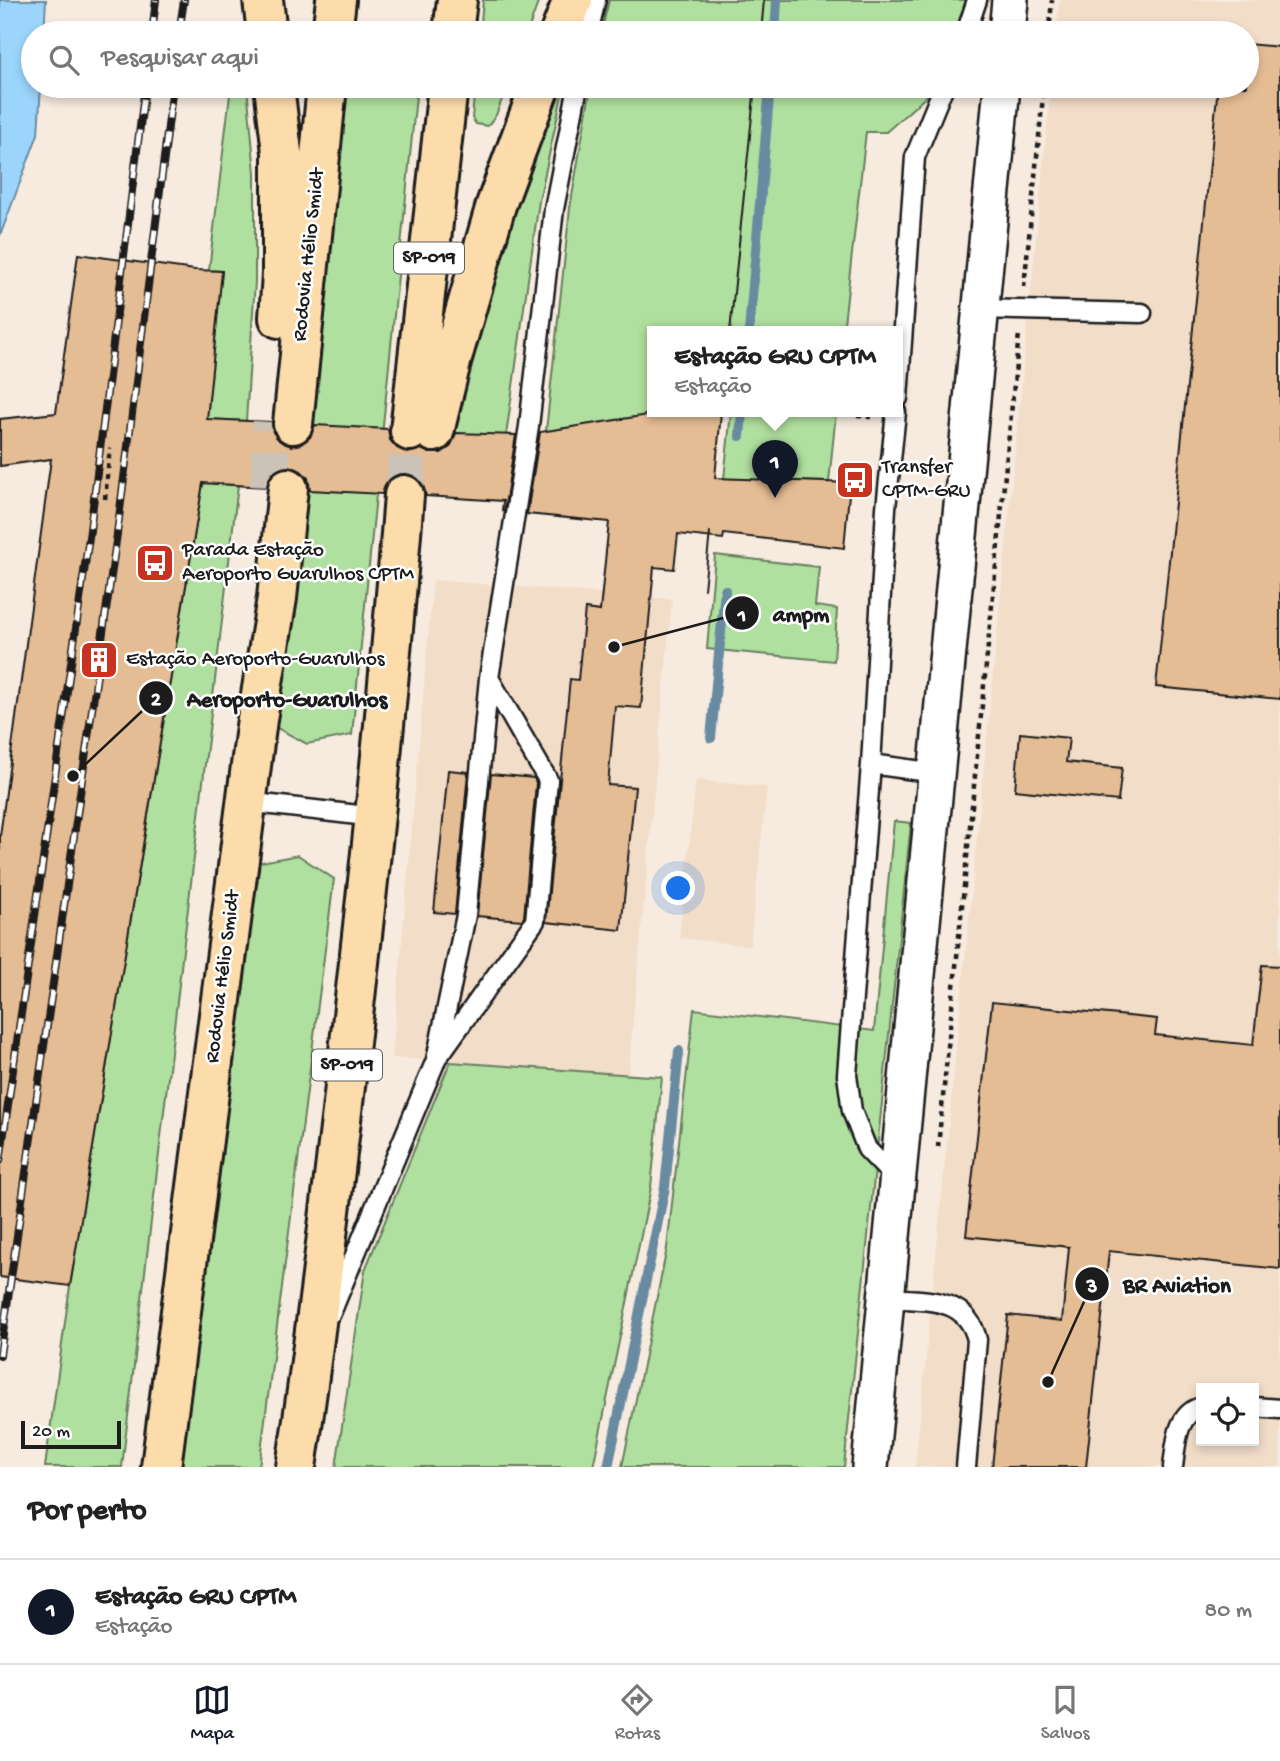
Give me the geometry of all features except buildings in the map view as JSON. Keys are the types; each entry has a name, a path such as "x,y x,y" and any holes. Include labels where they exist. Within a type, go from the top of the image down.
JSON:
{"main road":[{"path":"263,0 266,21"},
{"path":"333,21 336,0"},
{"path":"454,21 457,0"},
{"path":"565,21 573,0"},
{"name":"Rodovia Hélio Smidt","path":"275,98 282,152 283,423 325,98"},
{"name":"SP-019","path":"446,98 423,431 452,358 496,205 536,98"},
{"name":"Rodovia Hélio Smidt","path":"161,1467 257,719 277,598 279,488"},
{"name":"SP-019","path":"296,1467 312,1358 392,662 417,592 416,496"}],"street":[{"path":"1008,21 1010,0"},
{"path":"870,1467 1001,98"}],"lane":[{"path":"592,21 596,0"},
{"path":"970,21 977,0"},
{"path":"312,1358 436,1060 466,915 489,678 529,426 554,209 576,98"},
{"path":"903,327 915,157 939,98"},
{"path":"980,309 1142,313"},
{"path":"895,417 886,508 872,764 847,1074 852,1111 867,1149 896,1179"},
{"path":"436,1060 534,921 548,780 489,678"},
{"path":"872,764 936,772"},
{"path":"246,802 375,817"},
{"path":"885,1297 956,1307 974,1326 977,1340 966,1467"},
{"path":"1259,1407 1280,1409"},
{"path":"1173,1467 1180,1427 1185,1416 1196,1410"}],"path":[{"path":"1050,21 1052,0"},
{"path":"937,1161 1043,98"},
{"path":"105,499 110,448"}],"shaded area":[{"path":"1060,0 1280,0 1280,1467 915,1467 1050,98 1259,98 1259,21 1057,21"},
{"path":"433,580 672,599 628,1075 392,1058"},
{"path":"696,780 767,787 750,946 679,938"}],"green space":[{"path":"483,0 539,0 531,21 481,21"},
{"path":"609,0 970,0 976,21 604,21"},
{"path":"230,98 248,98 255,173 255,281 246,421 207,419 222,271 209,270"},
{"path":"339,98 416,98 352,735 307,744 275,727"},
{"path":"474,98 502,98 488,126 476,124 472,118"},
{"path":"553,98 561,98 539,201 506,436 447,433 499,231"},
{"path":"589,98 924,98 886,132 866,132 844,326 647,326 647,415 546,431 570,208"},
{"path":"730,417 836,417 829,482 724,479"},
{"path":"203,483 238,485 122,1467 45,1467 70,1286"},
{"path":"715,555 819,567 815,606 837,609 834,661 707,649"},
{"path":"894,821 911,823 844,1467 622,1467 667,1248 694,1009 874,1031"},
{"path":"298,855 334,879 259,1467 180,1467 256,863"},
{"path":"450,1062 662,1077 651,1187 593,1467 336,1467 365,1270"}],"water":[{"path":"0,0 46,0 45,21 21,21 21,98 40,98 38,134 0,236"}],"waterway":[{"path":"776,21 777,0"},
{"path":"750,326 769,98"},
{"path":"740,436 742,417"},
{"path":"711,738 725,590"},
{"path":"608,1467 665,1187 679,1051"}],"tunnel":[{"path":"269,487 272,422"},
{"path":"404,495 410,431"}],"tram line":[{"path":"762,21 764,0"},
{"path":"731,326 754,98"},
{"path":"704,589 710,532"}],"railway":[{"path":"153,21 156,0"},
{"path":"181,21 184,0"},
{"path":"0,1161 90,530 144,98"},
{"path":"0,1355 117,534 172,98"}],"place":[{"name":"Transfer CPTM-GRU","path":"855,480"},
{"name":"Estação GRU CPTM","path":"775,498"},
{"name":"Parada Estação Aeroporto Guarulhos CPTM","path":"155,563"},
{"name":"ampm","path":"614,647"},
{"name":"Estação Aeroporto-Guarulhos","path":"99,660"},
{"name":"Aeroporto-Guarulhos","path":"73,776"},
{"name":"BR Aviation","path":"1048,1382"}]}
